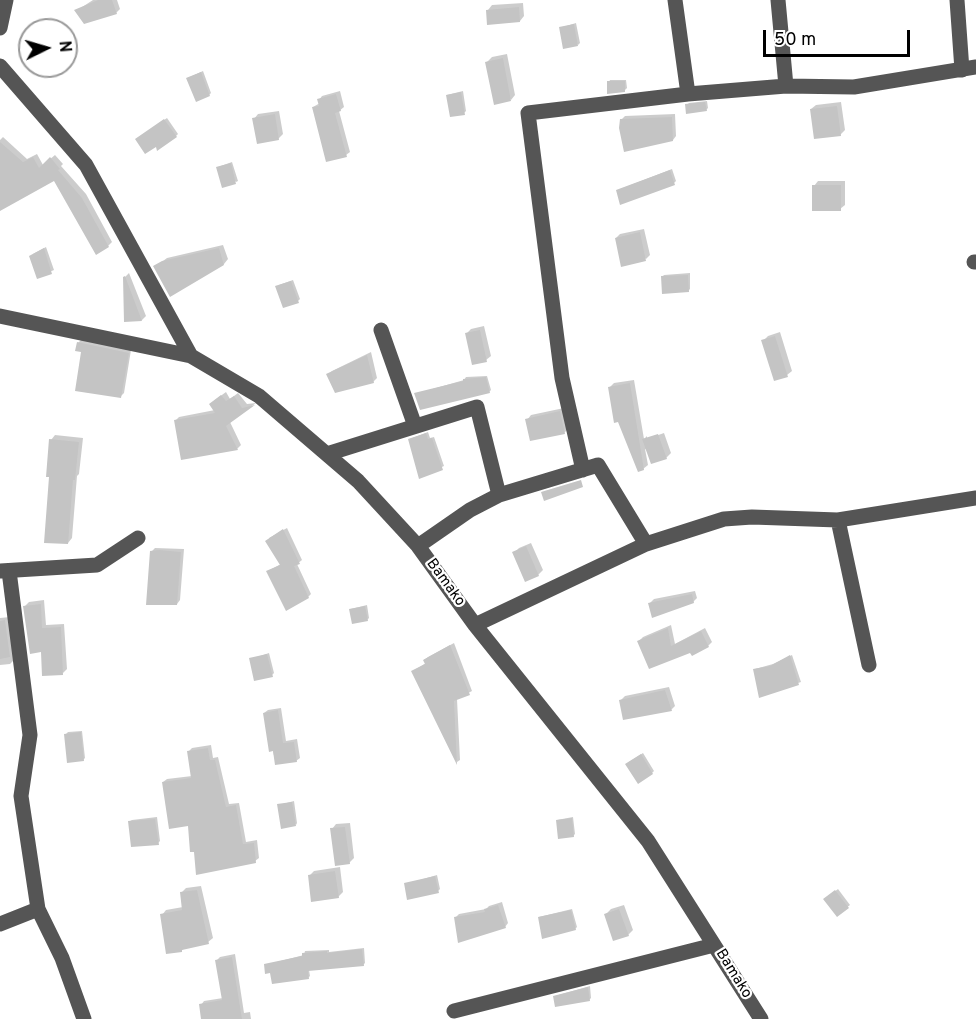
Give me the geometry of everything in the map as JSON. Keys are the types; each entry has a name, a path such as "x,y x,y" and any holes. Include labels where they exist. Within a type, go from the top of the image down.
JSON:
{"street":[{"path":"0,28 6,0"},
{"path":"675,0 688,94"},
{"path":"778,0 786,86"},
{"path":"583,470 561,378 528,112 688,94 786,86 854,87 969,68 957,0"},
{"path":"0,66 86,165 190,356"},
{"name":"Bamako","path":"0,316 190,356 259,396 358,481 418,546 475,625 648,841 761,1019"},
{"path":"381,330 415,426"},
{"path":"327,453 477,407 499,495"},
{"path":"418,546 470,510 499,495 598,465 646,544"},
{"path":"475,625 646,544 724,519 752,517 838,520 976,498"},
{"path":"838,520 869,665"},
{"path":"84,1019 62,958 38,909 21,796 30,735 4,571 97,565 138,538"},
{"path":"0,924 38,909"},
{"path":"454,1011 714,945"}],"building":[{"path":"98,0 112,0 117,14 84,24 74,10"},
{"path":"519,7 520,22 487,25 486,10"},
{"path":"574,24 578,46 563,49 559,27"},
{"path":"503,58 511,101 494,105 485,62"},
{"path":"201,72 210,96 196,102 186,78"},
{"path":"607,81 625,81 625,92 607,94"},
{"path":"461,92 465,115 450,117 446,95"},
{"path":"336,94 341,111 335,113 347,157 326,162 312,107 319,106 317,99"},
{"path":"705,102 707,111 686,114 685,104"},
{"path":"837,106 841,136 814,139 810,109"},
{"path":"275,114 279,140 257,144 252,118"},
{"path":"672,117 673,141 624,152 619,128 620,119"},
{"path":"164,119 177,137 157,151 156,147 145,154 135,139"},
{"path":"0,142 23,162 33,157 39,168 50,157 82,198 109,247 96,255 54,181 0,211"},
{"path":"231,163 236,184 222,188 216,167"},
{"path":"670,170 675,185 620,205 616,190"},
{"path":"812,185 841,185 841,211 812,211"},
{"path":"640,232 646,261 621,267 615,238"},
{"path":"44,248 52,274 37,279 29,256"},
{"path":"219,248 224,265 170,297 153,266 162,261"},
{"path":"688,275 689,292 662,294 661,276"},
{"path":"125,276 142,321 124,322 123,277"},
{"path":"291,281 299,303 283,308 275,286"},
{"path":"480,330 487,362 472,365 465,333"},
{"path":"775,336 788,377 774,381 761,340"},
{"path":"77,342 129,353 121,398 75,391 81,352 75,351"},
{"path":"367,355 374,383 335,393 326,374"},
{"path":"486,377 490,393 420,410 414,393 463,381 463,379"},
{"path":"630,383 644,470 638,472 618,422 614,423 608,387"},
{"path":"221,395 226,401 234,396 242,408 255,405 226,426 238,450 181,460 174,420 215,413 209,404"},
{"path":"560,411 565,434 530,441 525,419"},
{"path":"426,433 428,439 432,438 443,470 419,479 408,439"},
{"path":"658,434 667,459 651,464 642,439"},
{"path":"49,439 79,442 75,480 73,480 68,544 44,543 49,477 46,477"},
{"path":"581,480 583,487 544,501 541,492"},
{"path":"283,529 300,564 294,566 309,598 286,611 266,571 280,565 265,541"},
{"path":"526,546 539,576 525,582 512,552"},
{"path":"150,551 181,552 177,605 146,605"},
{"path":"692,594 694,603 652,618 648,603"},
{"path":"41,604 42,628 61,627 63,675 42,676 41,652 30,654 23,606"},
{"path":"365,606 368,621 352,624 349,609"},
{"path":"5,620 10,657 0,659 0,621"},
{"path":"668,628 671,646 701,631 709,647 692,656 690,653 649,669 637,641"},
{"path":"450,645 470,695 454,701 457,765 411,671 425,664 423,660"},
{"path":"267,654 273,677 254,681 249,658"},
{"path":"790,655 799,685 759,698 753,669 770,666"},
{"path":"665,690 672,711 623,720 619,700"},
{"path":"278,710 283,743 294,742 297,762 275,765 273,751 269,752 263,713"},
{"path":"81,732 84,761 67,763 64,734"},
{"path":"208,748 210,760 215,760 226,807 236,805 243,844 254,843 256,863 196,875 194,852 190,852 188,826 169,829 162,782 191,778 187,751"},
{"path":"641,754 653,774 638,784 625,764"},
{"path":"292,802 296,826 281,829 277,804"},
{"path":"572,818 574,837 558,839 556,820"},
{"path":"155,819 159,845 131,847 128,821"},
{"path":"345,827 350,864 335,866 330,828"},
{"path":"335,871 339,898 311,902 308,875"},
{"path":"435,876 439,893 407,900 404,883"},
{"path":"197,890 209,944 166,954 160,914 182,910 180,892"},
{"path":"835,890 849,908 837,917 823,899"},
{"path":"498,905 506,928 458,943 454,917 485,912 484,909"},
{"path":"619,909 629,936 613,941 604,914"},
{"path":"571,910 576,930 542,939 538,917"},
{"path":"362,949 364,966 308,971 309,979 272,984 270,973 265,974 264,964 302,956 302,953"},
{"path":"232,957 242,1019 201,1019 199,1004 222,1000 215,960"},
{"path":"588,987 590,1001 555,1007 553,996"}]}
